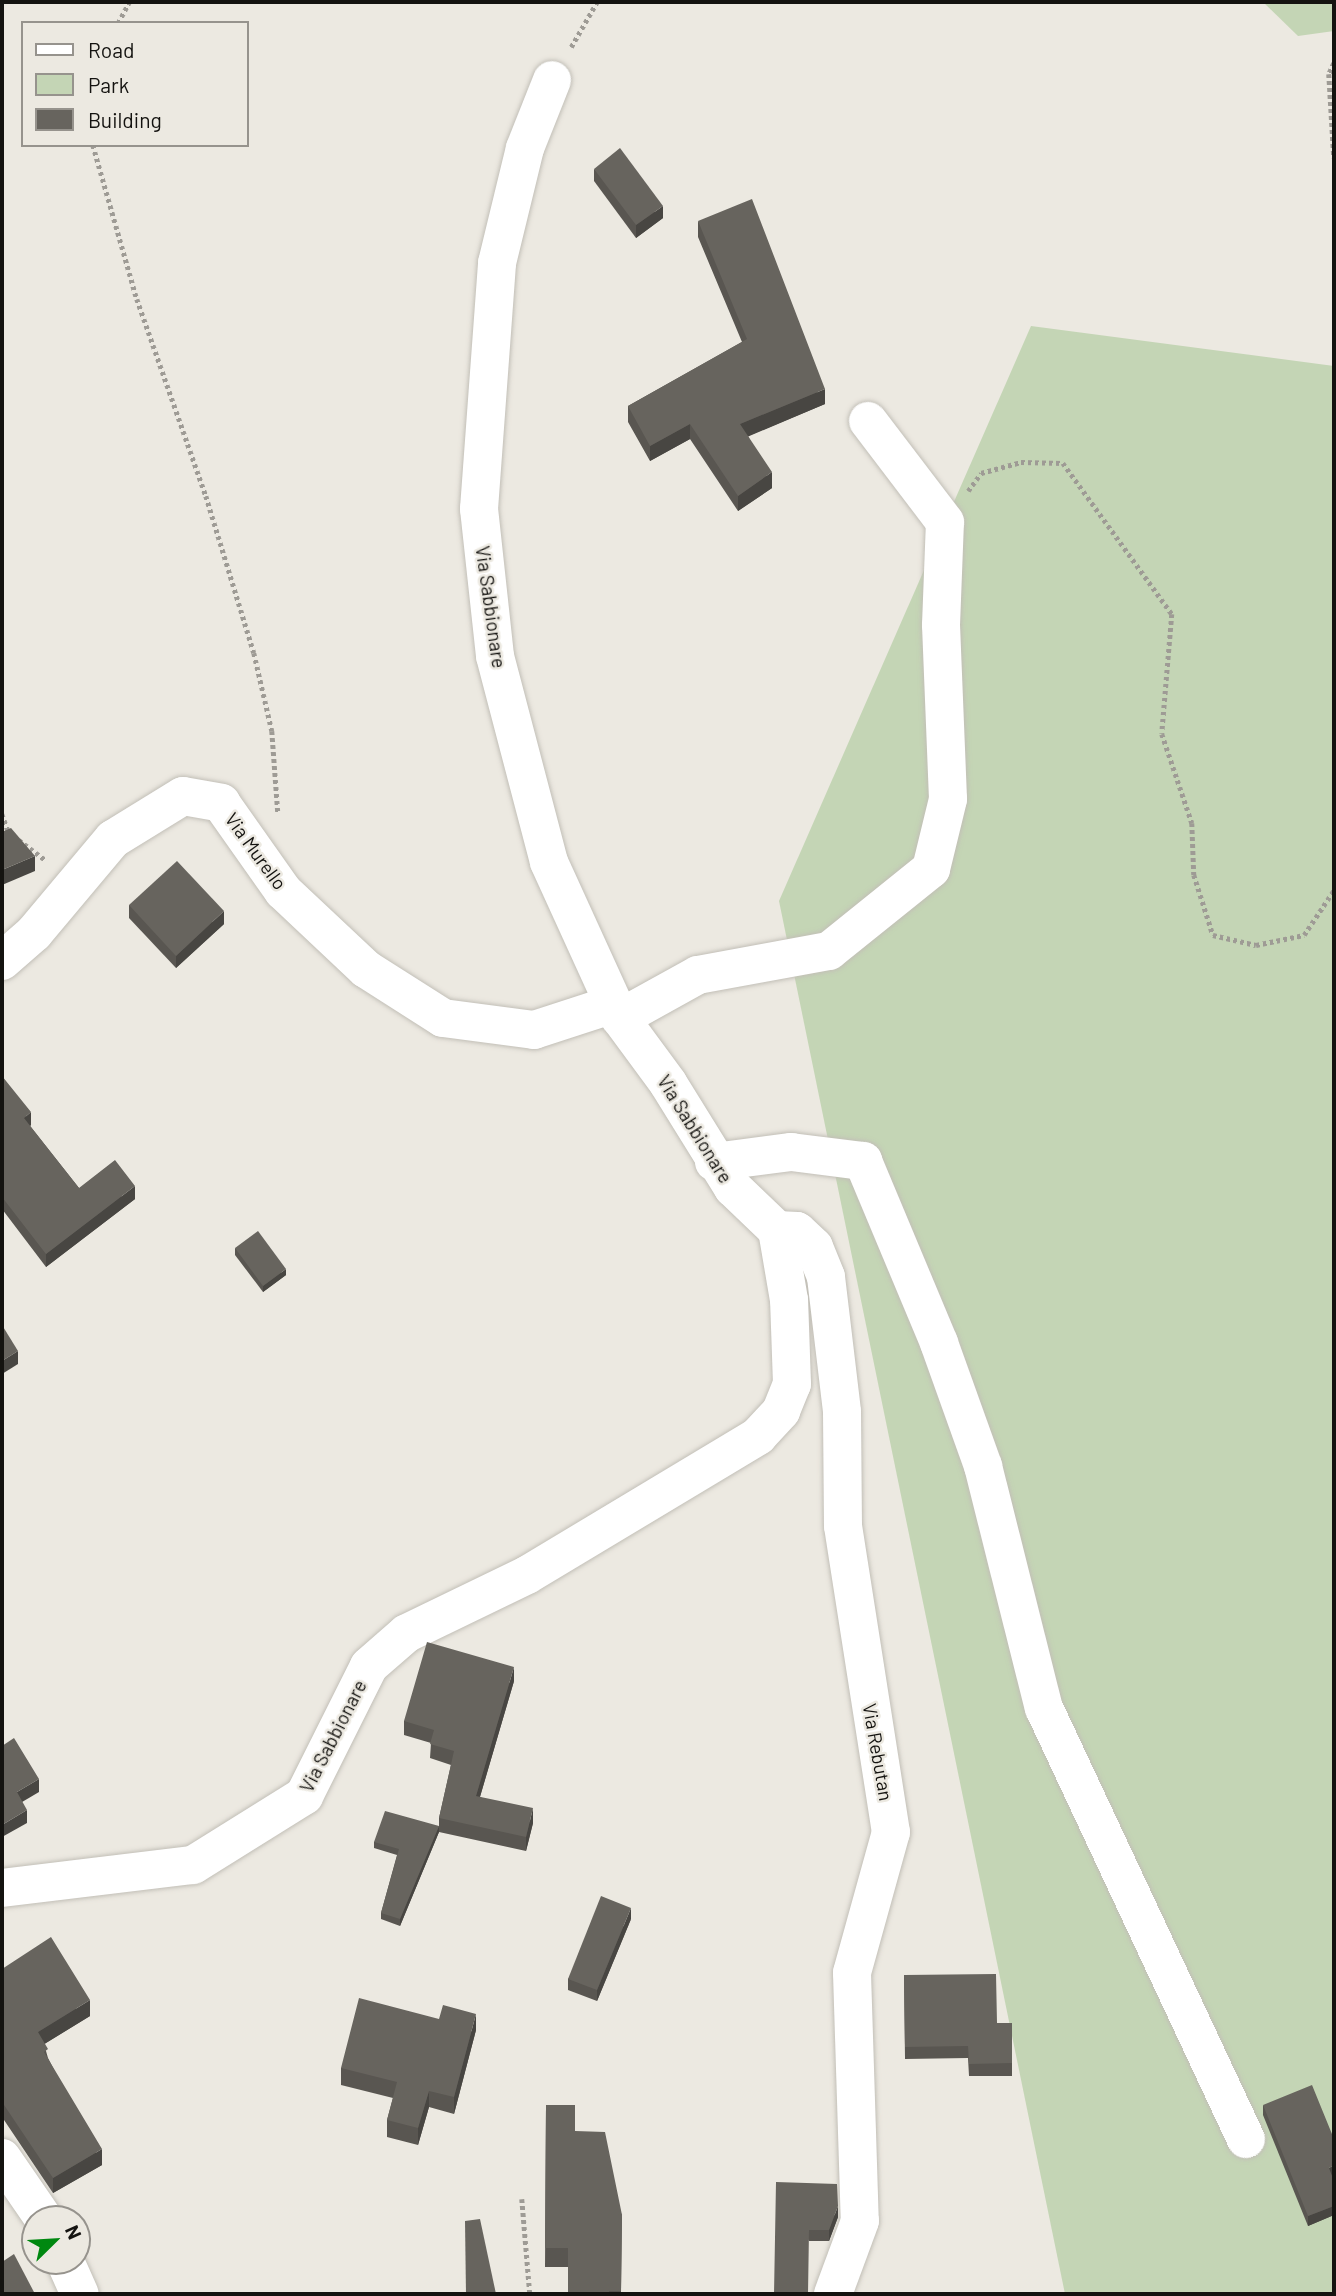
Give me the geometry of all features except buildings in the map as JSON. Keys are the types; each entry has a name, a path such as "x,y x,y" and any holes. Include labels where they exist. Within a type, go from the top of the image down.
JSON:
{"street":[{"name":"Via Sabbionare","path":"2,1888 193,1866 304,1796 369,1666 407,1633 527,1575 758,1436 781,1411 792,1384 789,1300 777,1230 733,1188 714,1162 668,1083 617,1011 549,862 495,656 479,509 497,263 525,148 552,80"},
{"path":"868,421 945,523"},
{"name":"Via Murello","path":"2,961 34,933 113,839 183,796 221,803 282,891 366,969 443,1018 534,1030 617,1011 698,975 828,951 932,869 948,799 941,625 945,523"},
{"path":"714,1162 791,1152 863,1161 939,1343 983,1466 1044,1708 1247,2139"},
{"name":"Via Rebutan","path":"777,1230 797,1231 814,1247 826,1277 842,1412 843,1526 891,1832 852,1973 860,2221 833,2294"},
{"path":"2,2158 34,2205"},
{"path":"71,2275 80,2294"}],"path":[{"path":"118,21 129,2"},
{"path":"552,80 597,2"},
{"path":"1334,63 1329,74 1334,158"},
{"path":"94,147 137,299 206,496 254,653 272,732 278,824"},
{"path":"945,523 981,473 1021,463 1063,463 1172,614 1162,734 1192,823 1195,876 1213,935 1256,945 1304,935 1334,890"},
{"path":"2,814 8,832 77,883"},
{"path":"522,2199 530,2294"}],"green space":[{"path":"1263,2 1334,2 1334,31 1298,36"},
{"path":"1031,326 1334,366 1334,2294 1065,2294 779,901"}]}
